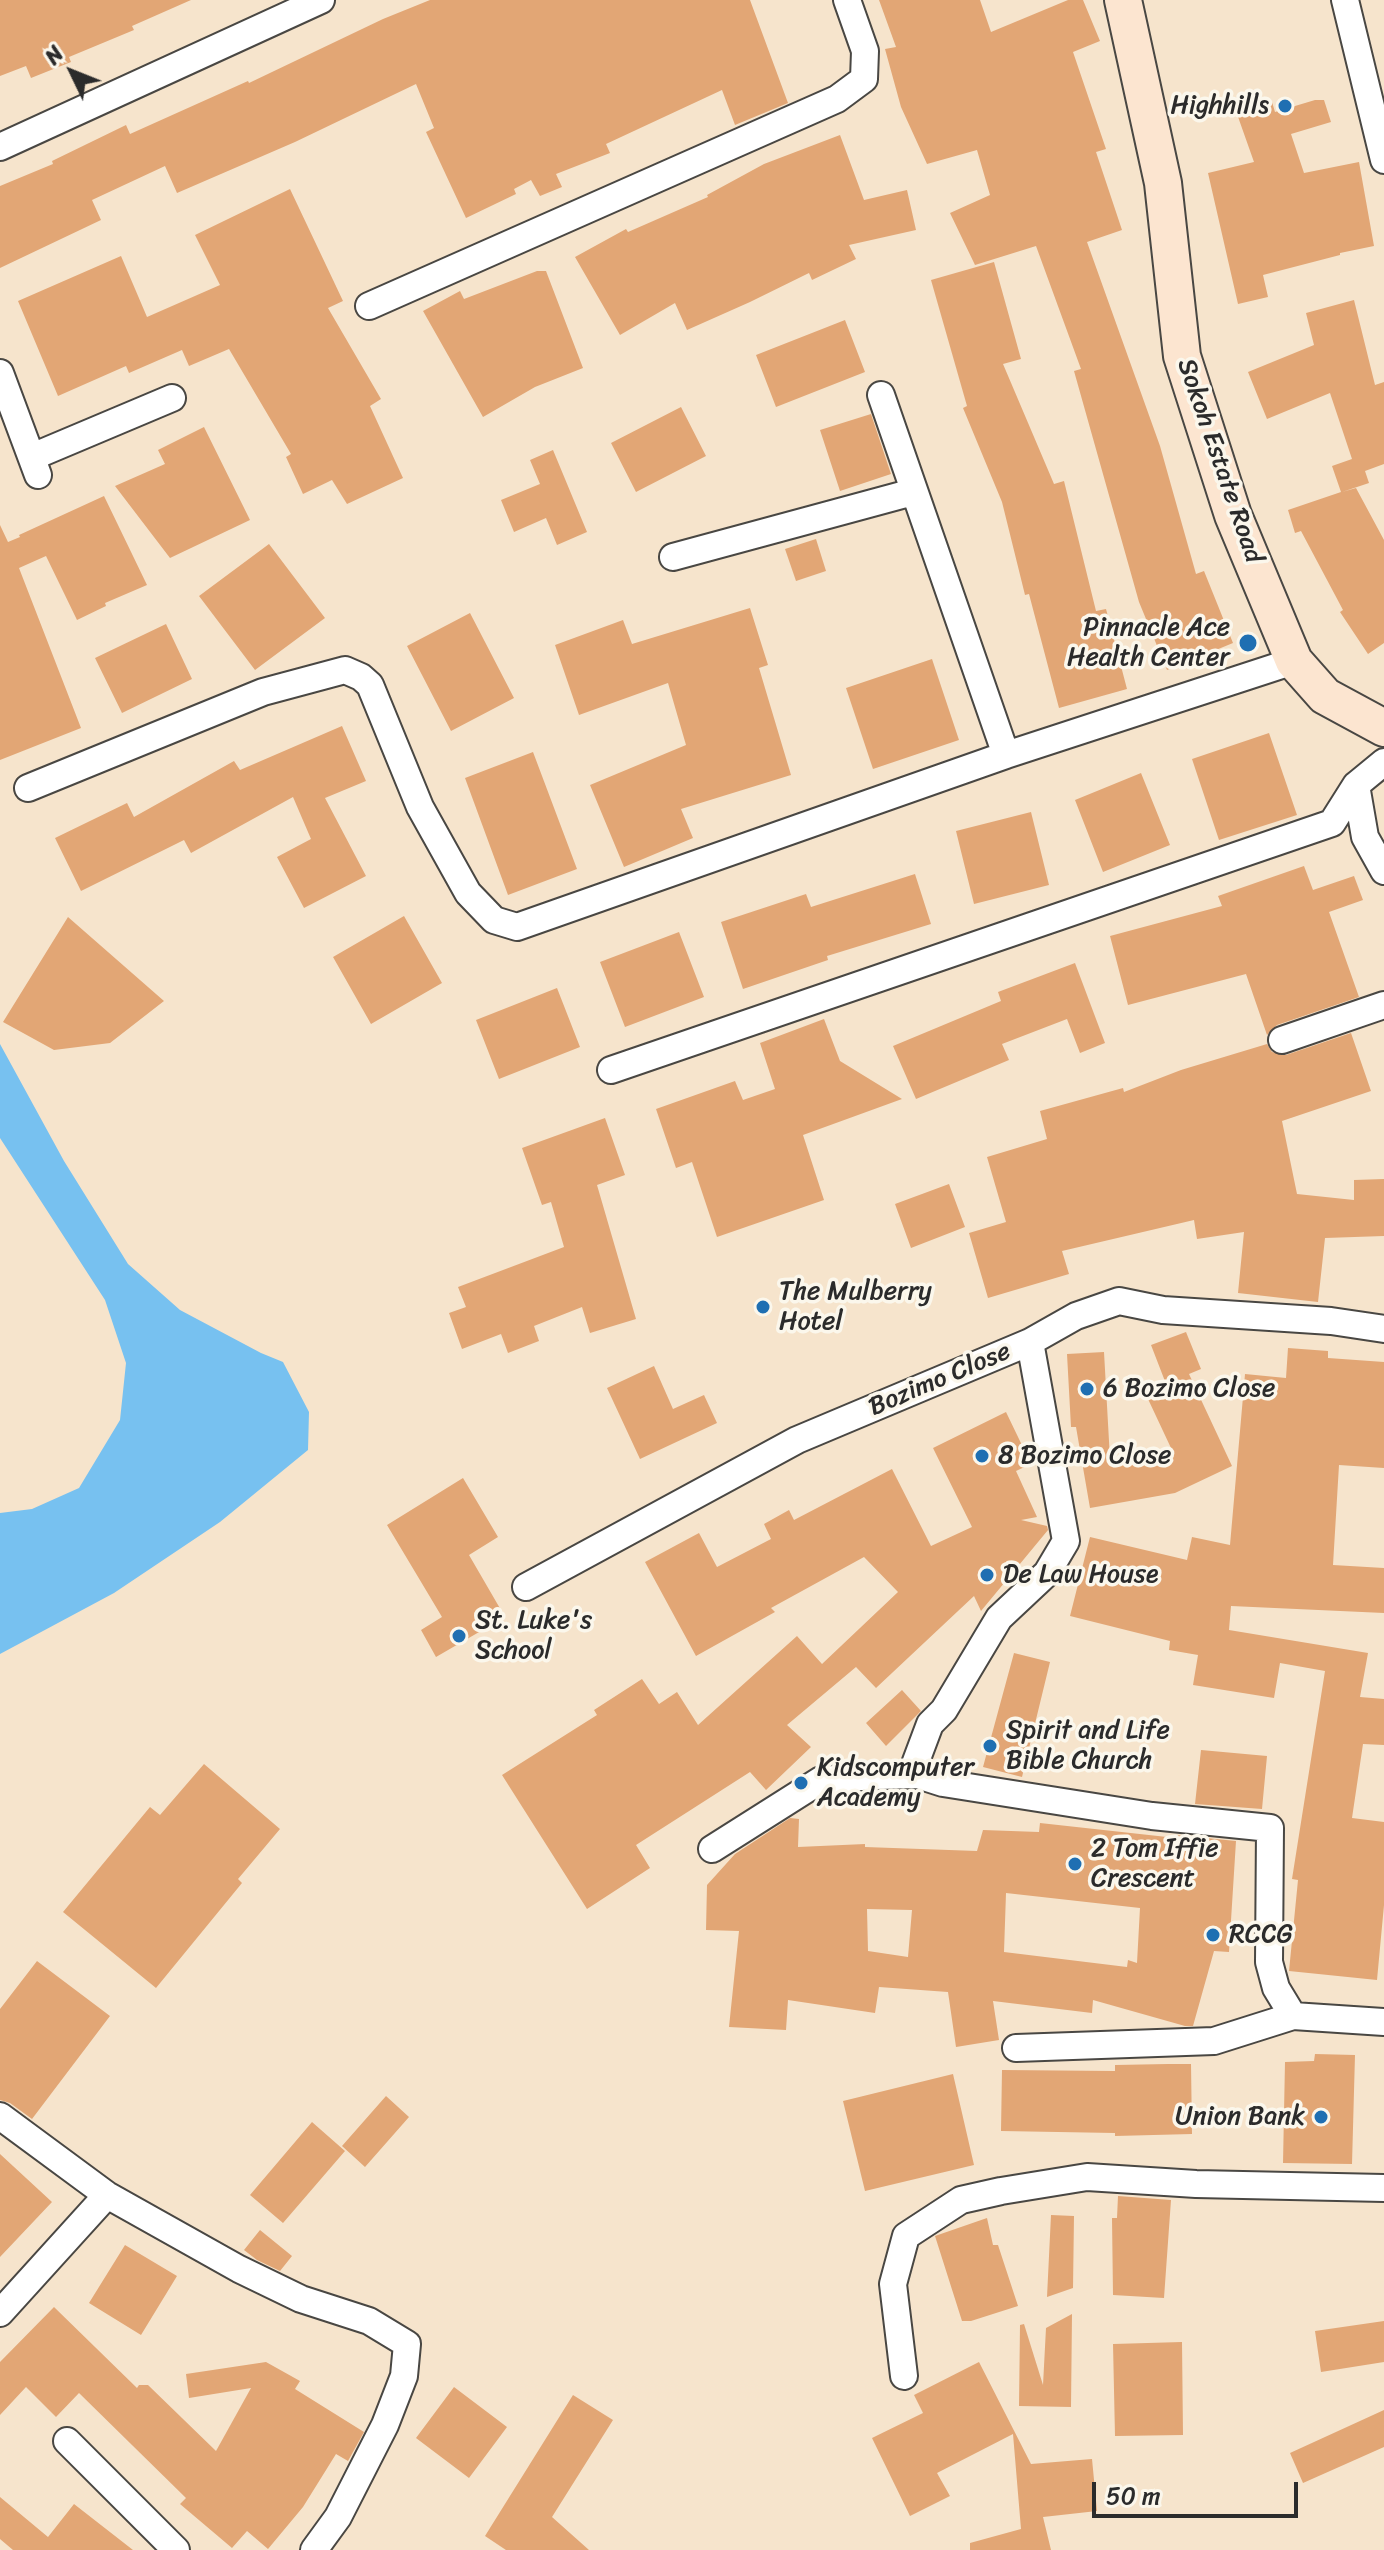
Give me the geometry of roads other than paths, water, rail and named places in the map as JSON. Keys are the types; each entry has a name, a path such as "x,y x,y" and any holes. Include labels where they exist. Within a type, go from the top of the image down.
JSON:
{"street":[{"path":"0,147 321,0"},
{"path":"369,306 837,99 864,79 865,51 847,0"},
{"name":"Sokoh Estate Road","path":"1123,0 1163,183 1182,356 1233,515 1294,661 1325,696 1384,728"},
{"path":"1345,0 1384,160"},
{"path":"0,373 35,466 172,398"},
{"path":"881,395 1006,755"},
{"path":"673,557 913,492"},
{"path":"28,788 263,692 345,670 370,685 420,807 468,893 494,920 517,927 1006,755 1294,661"},
{"path":"611,1070 1332,823 1356,785 1384,762"},
{"path":"1356,785 1365,837 1384,871"},
{"path":"1282,1040 1384,1005"},
{"name":"Bozimo Close","path":"526,1587 797,1440 1030,1342 1076,1316 1119,1301 1163,1310 1331,1321 1384,1329"},
{"path":"918,1775 915,1764 930,1724 944,1710 999,1618 1047,1573 1066,1541 1030,1342"},
{"path":"712,1849 821,1780 918,1775 943,1783 1152,1816 1270,1828 1269,1962 1276,1988 1293,2016"},
{"path":"1016,2048 1214,2041 1293,2016 1384,2022"},
{"path":"0,2116 107,2195 251,2275 301,2299 369,2321 407,2344 404,2376 385,2425 338,2517 314,2550"},
{"path":"904,2376 893,2284 906,2236 961,2200 1087,2177 1196,2184 1384,2188"},
{"path":"0,2313 107,2195"},
{"path":"67,2441 176,2550"}],"water":[{"path":"0,1044 64,1161 128,1264 180,1310 283,1362 309,1412 308,1450 220,1522 114,1593 0,1654 0,1513 32,1509 79,1488 120,1420 126,1363 105,1300 0,1138"}],"place":[{"name":"Highhills","path":"1285,106"},
{"name":"Pinnacle Ace Health Center","path":"1248,643"},
{"name":"The Mulberry Hotel","path":"763,1307"},
{"name":"6 Bozimo Close","path":"1087,1389"},
{"name":"8 Bozimo Close","path":"982,1456"},
{"name":"De Law House","path":"987,1575"},
{"name":"St. Luke's School","path":"459,1636"},
{"name":"Spirit and Life Bible Church","path":"990,1746"},
{"name":"Kidscomputer Academy","path":"801,1783"},
{"name":"2 Tom Iffie Crescent","path":"1075,1864"},
{"name":"RCCG","path":"1213,1935"},
{"name":"Union Bank","path":"1321,2117"}]}
